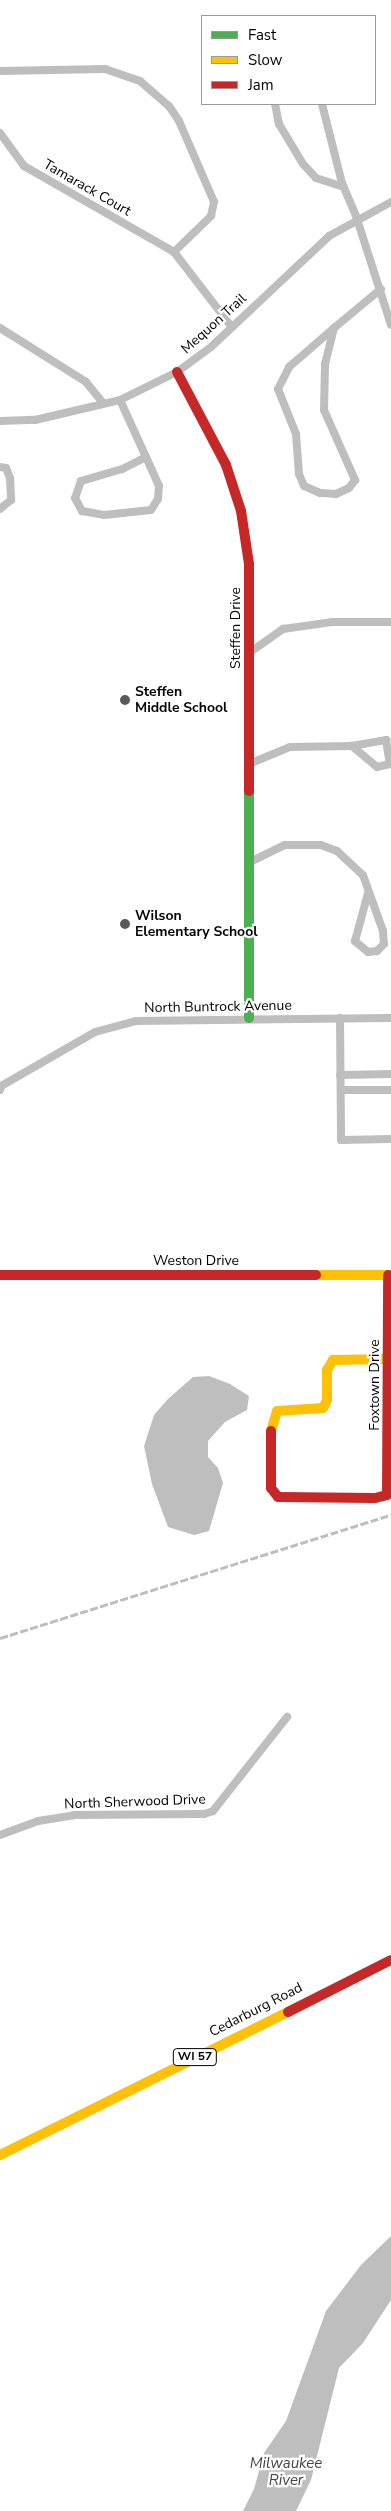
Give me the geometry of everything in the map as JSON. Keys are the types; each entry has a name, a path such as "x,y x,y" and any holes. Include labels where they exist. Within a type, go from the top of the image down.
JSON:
{"street":[{"path":"0,70 105,70 140,81 169,106 179,121 214,202 210,216 174,252"},
{"path":"275,105 279,124 303,164 316,178 344,187"},
{"path":"322,105 344,187 357,218 389,313 391,325"},
{"name":"Tamarack Court","path":"0,133 24,166 174,252 231,326"},
{"name":"Mequon Trail","path":"0,421 35,420 120,400 177,372 212,347 231,326 302,258 357,218 391,202"},
{"path":"334,328 325,364 324,410 355,480 349,488 336,494 320,493 304,486 300,474 296,434 278,388 289,367 334,328 381,289"},
{"path":"0,328 86,382 104,404"},
{"name":"Steffen Drive","path":"177,372 208,426 241,511 249,564 249,1018"},
{"path":"120,400 146,457 159,486 158,499 151,510 104,515 82,511 75,498 81,481 122,469 146,457"},
{"path":"0,467 6,468 10,478 11,500 0,509"},
{"path":"249,653 283,629 332,622 391,622"},
{"path":"249,764 290,747 352,746 386,740 390,764 377,768 352,746"},
{"path":"250,862 285,845 321,845 337,851 363,875 384,944 377,951 368,952 355,941 368,893"},
{"path":"340,1018 341,1140 391,1139"},
{"name":"North Buntrock Avenue","path":"1,1088 95,1032 118,1025 154,1019 391,1018"},
{"path":"340,1075 391,1074"},
{"path":"341,1090 391,1090"},
{"name":"Weston Drive","path":"0,1274 389,1275"},
{"name":"Foxtown Drive","path":"388,1359 333,1360 327,1370 327,1400 323,1408 281,1409 271,1423 271,1488 278,1497 375,1498 387,1495 389,1275"},
{"name":"North Sherwood Drive","path":"0,1835 38,1821 74,1815 204,1814 213,1811 287,1717"},
{"name":"Cedarburg Road","path":"0,2155 391,1960"}],"water":[{"path":"209,1376 230,1384 249,1396 247,1410 225,1422 208,1441 208,1457 218,1468 223,1483 209,1531 194,1535 168,1527 152,1484 144,1446 154,1415 168,1399 193,1377"},
{"name":"Milwaukee River","path":"391,2236 391,2300 363,2343 339,2368 311,2480 296,2511 243,2511 254,2489 264,2453 286,2421 326,2311 361,2265"}],"railway":[{"path":"0,1638 391,1515"}],"traffic: fast":[{"path":"249,791 249,1018"}],"traffic: slow":[{"path":"316,1275 391,1275"},
{"path":"271,1431 277,1411 323,1408 327,1400 327,1370 333,1360 388,1359"},
{"path":"0,2155 288,2012"}],"traffic: jam":[{"path":"177,372 226,465 241,511 249,564 249,791"},
{"path":"0,1275 316,1275"},
{"path":"271,1431 271,1488 278,1497 375,1498 387,1495 388,1275"},
{"path":"288,2012 391,1960"}],"place":[{"name":"Steffen Middle School","path":"125,700"},
{"name":"Wilson Elementary School","path":"125,924"}]}
